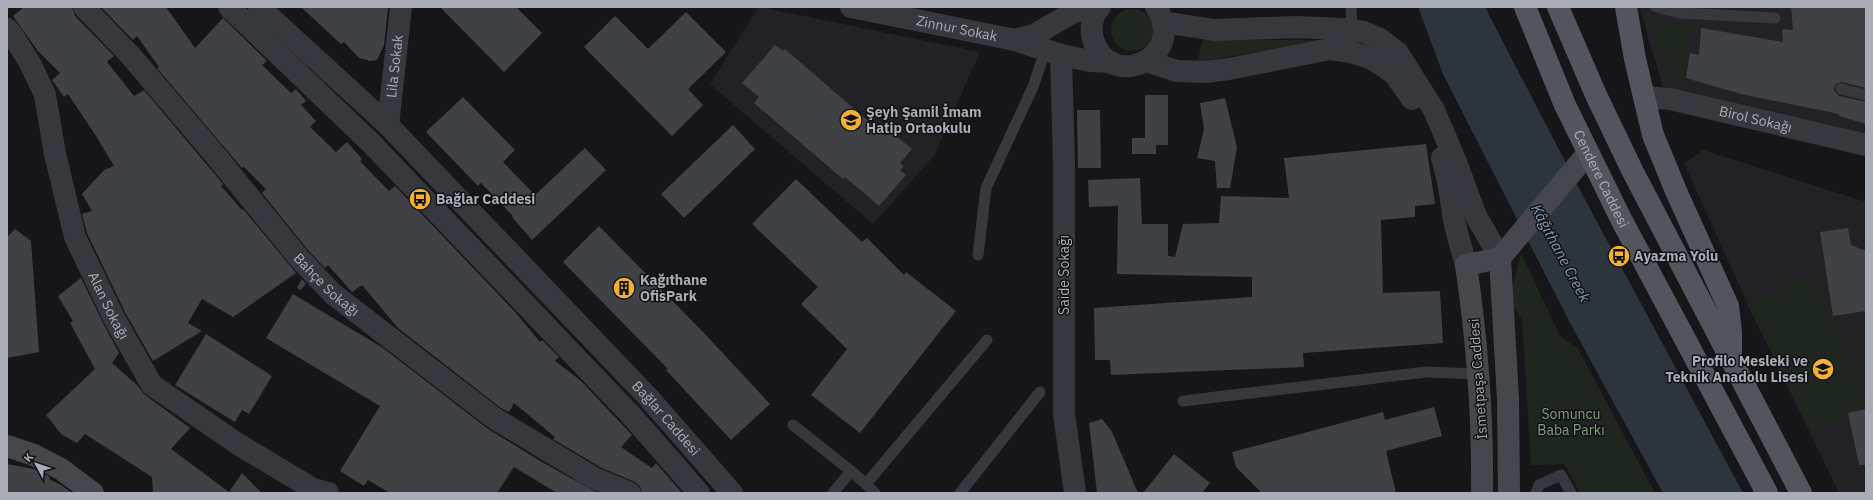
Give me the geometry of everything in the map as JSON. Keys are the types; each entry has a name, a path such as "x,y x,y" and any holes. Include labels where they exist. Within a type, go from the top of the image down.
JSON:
{"main road":[{"path":"1558,7 1596,95 1632,170 1801,493"},
{"path":"1626,7 1635,58 1654,135 1676,191 1728,306 1731,332 1731,358"},
{"name":"Cendere Caddesi","path":"1528,8 1565,105 1581,161 1621,219 1767,493"},
{"path":"1466,264 1500,258 1581,161"},
{"path":"1500,258 1508,399 1509,493"},
{"name":"İsmetpaşa Caddesi","path":"1466,264 1472,306 1478,374 1483,448 1482,493"},
{"path":"7,446 34,455 61,469 93,493"}],"street":[{"name":"Bahçe Sokağı","path":"84,7 130,55 299,258 333,294 494,418 594,478 630,493"},
{"name":"Bağlar Caddesi","path":"229,7 370,143 630,414 699,493"},
{"name":"Bağlar Caddesi","path":"260,7 388,125 648,397 732,493"},
{"name":"Lila Sokak","path":"388,125 401,7"},
{"name":"Zinnur Sokak","path":"851,7 1015,40 1053,53 1090,61 1111,62 1122,66 1135,66 1146,61"},
{"path":"1100,7 1092,21 1091,33 1094,45 1101,55 1111,62"},
{"path":"1015,40 1034,35 1076,9"},
{"path":"1466,264 1455,225 1448,181 1436,139 1417,106 1395,75 1370,58 1351,52 1330,50 1229,69 1205,72 1177,71 1146,61 1159,49 1162,40 1160,15 1214,30 1296,27 1352,30 1364,32 1380,39 1398,53 1434,110 1456,162 1476,216 1500,258"},
{"name":"Alan Sokağı","path":"7,29 30,63 46,95 55,154 75,237 115,320 152,385 238,444 314,489 328,493"},
{"name":"Saide Sokağı","path":"1053,53 1064,166 1064,414 1075,493"},
{"name":"Birol Sokağı","path":"1644,97 1670,99 1866,146"}],"lane":[{"path":"1351,7 1352,30"},
{"path":"1656,7 1680,13 1775,18"},
{"path":"978,255 986,188 1033,87 1053,53"},
{"path":"1841,89 1866,95"},
{"path":"866,484 987,340"},
{"path":"1183,401 1426,372 1478,374"},
{"path":"960,493 1040,392"},
{"path":"793,425 851,471 875,493"},
{"path":"833,493 851,471"},
{"path":"1536,493 1539,485 1561,475 1571,493"}],"shaded area":[{"name":"Şeyh Şamil İmam Hatip Ortaokulu","path":"759,7 980,52 934,156 873,224 710,84"},
{"path":"1640,7 1866,7 1866,139 1663,87"},
{"name":"Profilo Mesleki ve Teknik Anadolu Lisesi","path":"1703,150 1866,202 1866,493 1839,493 1748,305 1684,163"}],"green space":[{"path":"1132,9 1147,15 1153,30 1147,45 1132,51 1117,45 1111,30 1117,15"},
{"path":"1656,19 1692,27 1683,76 1669,72 1649,23 1651,20"},
{"path":"1203,40 1328,40 1197,62"},
{"name":"Somuncu Baba Parkı","path":"1521,253 1560,336 1578,349 1655,493 1580,493 1564,464 1531,465 1522,319 1509,300"},
{"path":"1809,276 1866,392 1866,405 1811,432 1748,305"}],"water":[{"name":"Kâğıthane Creek","path":"1418,7 1486,7 1582,194 1743,493 1663,493 1568,319 1443,74"}],"building":[{"path":"24,7 72,7 75,16 114,56 107,62 134,96 144,90 223,184 221,186 242,210 243,209 296,273 233,317 202,299 188,323 202,331 153,361 126,314 87,233 82,214 92,211 82,194 104,170 114,166 68,94 64,97 52,80 60,73 38,51 13,16"},
{"path":"101,7 166,7 195,48 223,18 267,61 262,65 291,93 296,89 306,101 301,105 316,121 310,127 336,152 347,142 362,159 360,161 389,191 395,186 515,312 540,342 542,340 559,357 555,361 580,380 632,435 621,447 652,468 656,463 682,493 642,493 640,486 635,482 600,467 553,439 555,437 514,403 509,412 501,408 398,328 362,285 352,292 328,265 325,268 308,250 262,193 266,189 244,167 242,168 157,68 159,67 137,36 133,40"},
{"path":"301,7 388,7 384,45 377,60 370,61 359,58 344,42 341,44"},
{"path":"440,7 516,7 542,33 504,72"},
{"path":"1791,7 1866,7 1866,88 1842,82 1836,84 1834,91 1839,96 1866,102 1866,124 1839,116 1839,114 1741,94 1686,78 1690,53 1699,55 1701,28 1783,42 1782,29 1793,30"},
{"path":"686,12 726,52 688,89 703,105 672,136 584,47 615,16 648,49"},
{"path":"775,45 783,51 785,49 886,136 890,131 912,149 900,163 904,166 900,170 906,175 879,206 845,177 843,179 754,103 759,97 742,83"},
{"path":"1145,95 1168,95 1168,145 1156,145 1156,154 1132,154 1132,138 1145,138"},
{"path":"463,97 515,150 503,162 535,195 585,148 606,170 532,240 512,217 513,216 481,183 478,186 426,132"},
{"path":"1225,98 1237,147 1230,188 1217,188 1215,161 1197,158 1204,129 1200,103"},
{"path":"1077,110 1100,110 1101,168 1078,168"},
{"path":"733,125 755,149 684,218 661,194"},
{"path":"1426,144 1435,204 1415,206 1415,217 1381,220 1383,293 1440,291 1443,343 1303,353 1304,367 1111,375 1110,360 1095,360 1094,308 1252,297 1252,277 1117,274 1118,206 1089,207 1088,180 1140,178 1142,224 1168,224 1168,256 1175,257 1183,224 1219,223 1221,196 1289,198 1284,158"},
{"path":"796,179 862,242 867,238 904,275 906,272 956,311 860,433 811,395 847,349 801,304 818,287 752,224"},
{"path":"599,226 704,333 770,404 731,440 666,370 668,369 563,262"},
{"path":"1848,228 1851,245 1866,251 1866,311 1833,316 1820,232"},
{"path":"15,229 31,241 39,352 7,358 7,237"},
{"path":"81,278 119,353 112,363 137,385 145,395 190,428 171,449 229,492 242,473 262,493 153,493 152,477 85,434 77,443 61,434 46,415 95,369 70,323 73,321 58,296"},
{"path":"302,279 306,284 300,290 297,288"},
{"path":"293,294 383,348 488,429 540,461 598,493 557,493 514,467 497,493 390,493 368,480 364,486 340,471 380,406 266,338"},
{"path":"206,334 272,376 249,414 242,410 235,422 175,385"},
{"path":"1434,407 1442,436 1386,451 1396,493 1262,493 1236,467 1232,452 1383,412 1385,420"},
{"path":"1866,409 1866,465 1859,465 1848,413"},
{"path":"1102,419 1112,432 1138,493 1097,493 1089,423"},
{"path":"1174,454 1210,483 1202,493 1143,493"},
{"path":"7,464 34,469 50,477 49,479 72,493 7,493"}],"place":[{"name":"Şeyh Şamil İmam Hatip Ortaokulu","path":"851,120"},
{"name":"Bağlar Caddesi","path":"420,199"},
{"name":"Ayazma Yolu","path":"1619,256"},
{"name":"Kağıthane OfisPark","path":"624,288"},
{"name":"Profilo Mesleki ve Teknik Anadolu Lisesi","path":"1823,369"}]}
